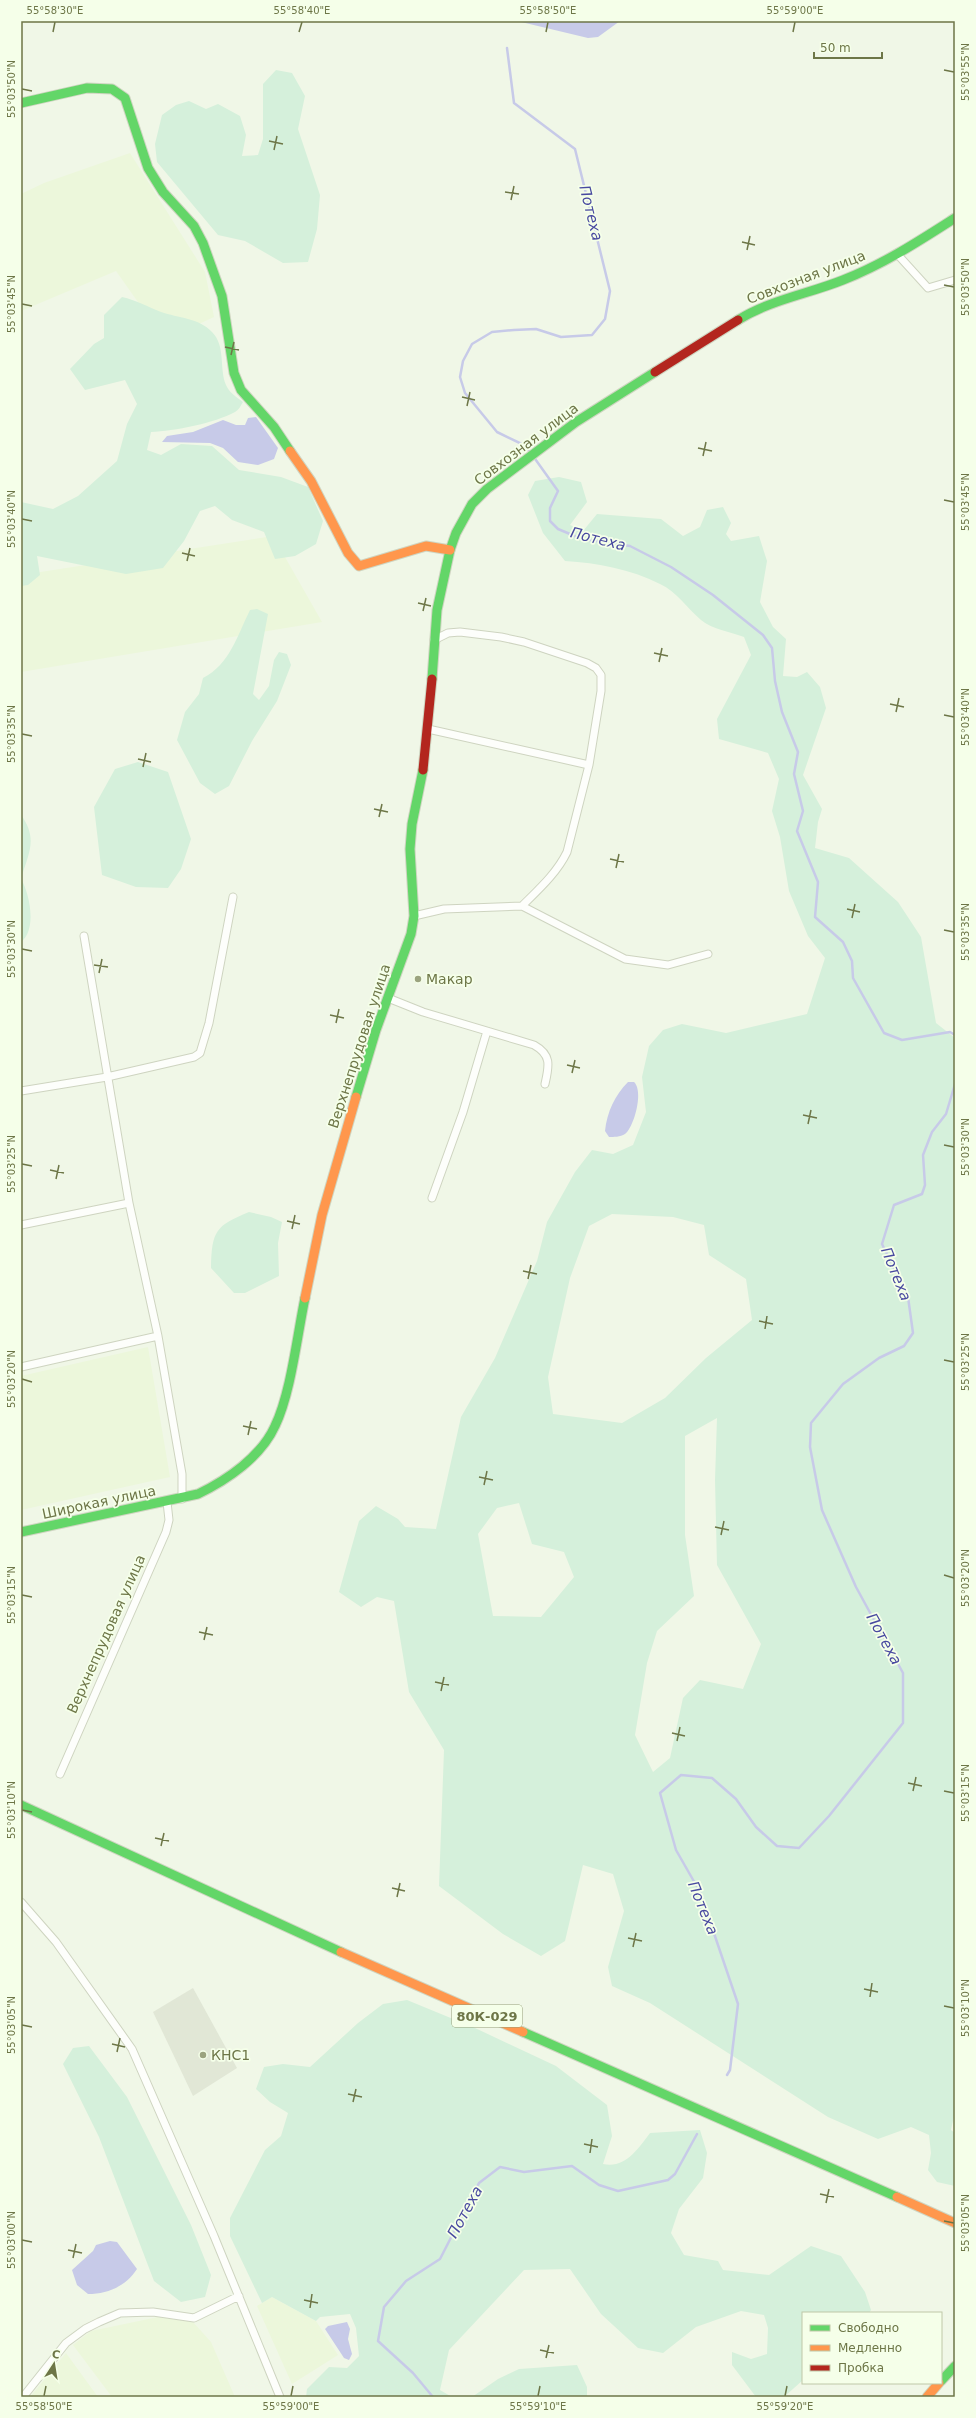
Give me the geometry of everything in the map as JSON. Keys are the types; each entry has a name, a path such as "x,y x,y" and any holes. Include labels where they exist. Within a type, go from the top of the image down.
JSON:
{"street":[{"path":"21,103 87,88 104,88 120,93 129,107 137,140 148,168 163,192 194,226 203,243 222,296 234,373 241,390 274,427 311,481 348,553 360,566 426,546 450,550"},
{"name":"Совхозная улица","path":"450,550 463,518 472,504 487,489 576,422 743,317 781,299 843,280 898,255 955,218"},
{"path":"898,255 928,288 955,280"},
{"name":"Верхнепрудовая улица","path":"182,1499 217,1485 233,1474 260,1448 275,1427 283,1406 322,1215 354,1099 404,955 414,916 410,849 428,729 437,610 450,550"},
{"path":"434,640 448,633 460,632 501,637 524,642 596,668 601,675 601,691 589,765 567,852 563,861 522,906"},
{"path":"428,729 589,765"},
{"path":"21,1090 107,1076 194,1057 200,1053 209,1023 233,897"},
{"path":"414,916 444,909 522,906 626,959 668,965 708,954"},
{"path":"84,936 130,1203 158,1336 182,1474 182,1499"},
{"path":"388,998 423,1012 534,1045 543,1050 548,1058 549,1070 545,1084"},
{"path":"432,1198 463,1112 487,1031"},
{"path":"21,1225 130,1203"},
{"path":"21,1367 158,1336"},
{"name":"Широкая улица","path":"21,1532 182,1499"},
{"name":"Верхнепрудовая улица","path":"60,1774 166,1532 168,1520 167,1502"},
{"name":"80К-029","path":"21,1805 338,1950 955,2223"},
{"path":"21,1902 56,1942 132,2049 239,2296 280,2397"},
{"path":"23,2397 66,2343 85,2329 99,2322 120,2313 153,2312 194,2318 239,2296"},
{"path":"942,2380 955,2366"},
{"path":"927,2397 938,2384"}],"shaded area":[{"path":"276,70 292,73 305,96 298,129 320,195 317,229 308,262 283,263 245,241 218,235 157,162 155,144 162,115 176,105 189,101 206,109 218,104 240,116 246,135 242,156 258,155 263,139 263,84"},
{"path":"130,153 205,272 214,317 201,323 159,336 150,319 116,271 21,311 21,194 44,183"},
{"path":"122,297 161,312 195,321 207,327 216,338 221,350 223,372 227,388 243,402 239,409 217,420 171,430 151,432 147,450 161,455 181,444 212,446 239,470 281,477 308,487 323,521 316,544 295,556 275,559 264,532 232,520 215,506 200,511 184,541 163,568 126,574 37,556 40,575 28,585 21,586 21,502 53,509 78,496 117,461 127,424 137,404 125,380 85,390 70,369 94,344 104,338 104,315"},
{"path":"559,477 581,482 587,502 570,525 583,531 597,514 661,519 683,536 700,527 707,510 723,507 731,523 726,534 731,541 759,536 767,561 760,602 773,627 786,639 783,676 797,677 807,672 820,687 826,708 803,775 822,809 818,822 815,848 849,858 898,902 921,937 936,1023 955,1038 955,2111 951,2130 955,2133 955,2186 937,2182 928,2170 931,2153 929,2135 911,2127 878,2139 828,2117 650,2003 612,1986 608,1967 624,1911 613,1874 583,1865 565,1941 541,1956 503,1934 439,1886 444,1750 409,1692 394,1601 377,1597 361,1607 339,1592 359,1521 376,1506 398,1519 405,1527 436,1529 461,1417 495,1358 537,1261 547,1222 575,1172 592,1150 613,1154 633,1145 646,1112 642,1077 649,1046 663,1030 682,1024 726,1033 807,1014 825,958 808,936 789,891 780,837 772,811 779,779 768,753 719,739 717,719 751,655 744,637 705,623 672,591 649,579 614,568 590,563 565,561 543,533 528,495 535,481","holes":["612,1214 673,1217 704,1225 709,1255 746,1279 752,1320 706,1358 665,1398 622,1423 553,1414 548,1377 570,1278 589,1226","717,1418 715,1480 717,1565 761,1644 743,1689 700,1680 683,1698 670,1758 653,1772 635,1735 647,1663 657,1631 694,1596 685,1535 685,1436","519,1503 532,1544 564,1552 574,1577 541,1617 493,1616 478,1534 497,1508"]},
{"path":"273,536 322,622 21,672 21,575"},
{"path":"257,609 268,614 253,694 259,700 269,686 274,660 279,652 287,654 291,665 277,701 252,741 229,786 215,794 200,783 177,740 185,712 199,694 203,678 220,665 237,639 250,610"},
{"path":"138,762 168,772 191,839 181,869 168,888 136,887 102,875 94,807 115,769"},
{"path":"21,815 26,823 31,838 29,853 21,878"},
{"path":"21,879 29,902 30,921 26,936 21,942"},
{"path":"249,1212 271,1217 282,1222 278,1243 279,1276 245,1293 234,1293 211,1268 214,1238 222,1226 229,1221"},
{"path":"148,1347 170,1477 21,1510 21,1376"},
{"path":"193,1988 237,2068 193,2096 153,2012"},
{"path":"407,2000 475,2028 556,2066 607,2105 612,2136 603,2164 618,2164 624,2161 636,2151 650,2133 700,2130 707,2153 703,2178 679,2209 671,2233 684,2255 718,2261 723,2270 769,2275 811,2246 841,2256 865,2292 871,2310 870,2312 802,2312 802,2381 784,2397 756,2397 732,2365 732,2352 751,2359 767,2354 768,2328 764,2315 741,2311 696,2327 663,2353 638,2348 601,2314 570,2269 524,2270 449,2350 440,2390 452,2397 306,2397 307,2389 329,2367 347,2368 359,2356 356,2328 350,2314 320,2317 316,2321 272,2297 262,2303 230,2236 230,2218 265,2150 281,2136 288,2113 270,2102 256,2089 264,2067 283,2064 310,2067 358,2023 383,2004"},
{"path":"89,2046 127,2097 191,2225 211,2275 205,2297 181,2302 154,2281 99,2137 63,2064 73,2048"},
{"path":"272,2297 316,2321 338,2355 292,2384 257,2306"},
{"path":"158,2317 193,2322 211,2342 235,2397 112,2397 73,2345 91,2331"},
{"path":"66,2353 98,2397 30,2397"},
{"path":"577,2365 587,2387 587,2397 472,2397 498,2379 519,2369"}],"water":[{"path":"517,21 620,21 598,37 588,38"},
{"path":"256,417 278,448 274,459 258,465 238,462 223,448 210,443 162,442 167,436 193,432 223,420 236,425 245,425 248,418"},
{"path":"628,1082 634,1082 638,1093 637,1109 632,1124 625,1134 609,1137 605,1131 610,1111 619,1092"},
{"path":"110,2241 117,2242 137,2269 128,2280 116,2288 95,2294 88,2294 77,2285 72,2270 93,2251 96,2245"},
{"path":"347,2322 350,2329 348,2339 352,2354 349,2360 344,2358 325,2329 328,2326"}],"waterway":[{"name":"Потеха","path":"507,48 514,103 575,149 610,291 605,319 592,335 561,337 536,329 492,332 472,344 463,361 460,377 465,393 497,432 526,446 530,452"},
{"name":"Потеха","path":"533,456 558,491 550,508 550,521 558,529 582,539 630,546 671,567 713,595 763,635 772,648 775,681 782,712 798,752 794,774 803,811 797,831 818,882 815,917 843,942 852,961 853,978 884,1033 902,1040 950,1032 955,1035"},
{"name":"Потеха","path":"727,2075 730,2070 738,2004 700,1892 676,1850 660,1793 681,1775 712,1778 736,1799 756,1827 777,1846 799,1848 829,1816 903,1723 903,1673 856,1587 822,1510 810,1447 811,1423 843,1384 879,1358 904,1346 913,1333 908,1297 882,1244 894,1205 922,1194 925,1185 923,1155 932,1132 946,1114 955,1084"},
{"name":"Потеха","path":"433,2397 413,2373 378,2341 384,2307 406,2281 440,2259 479,2183 500,2167 524,2172 572,2166 599,2185 618,2191 668,2180 675,2174 697,2134"}],"traffic: fast":[{"path":"21,103 87,88 112,89 125,98 148,168 163,192 194,226 203,243 222,296 234,373 241,390 274,427 290,451"},
{"path":"738,320 763,307 830,285 873,267 901,252 955,218"},
{"path":"432,679 437,610 450,550 456,533 472,504 487,489 576,422 655,372"},
{"path":"356,1097 376,1030 411,934 414,916 410,849 412,824 423,770"},
{"path":"21,1532 198,1494 220,1482 242,1466 261,1448 269,1437 281,1413 293,1364 305,1298"},
{"path":"21,1805 341,1952"},
{"path":"523,2032 897,2197"},
{"path":"942,2380 955,2366"}],"traffic: slow":[{"path":"290,451 311,481 348,553 359,566 426,546 450,550"},
{"path":"305,1298 322,1215 356,1097"},
{"path":"341,1952 523,2032"},
{"path":"897,2197 955,2223"},
{"path":"927,2397 938,2384"}],"traffic: jam":[{"path":"655,372 738,320"},
{"path":"423,770 432,679"}],"place":[{"name":"Макар","path":"418,979"},
{"name":"КНС1","path":"203,2055"}]}
